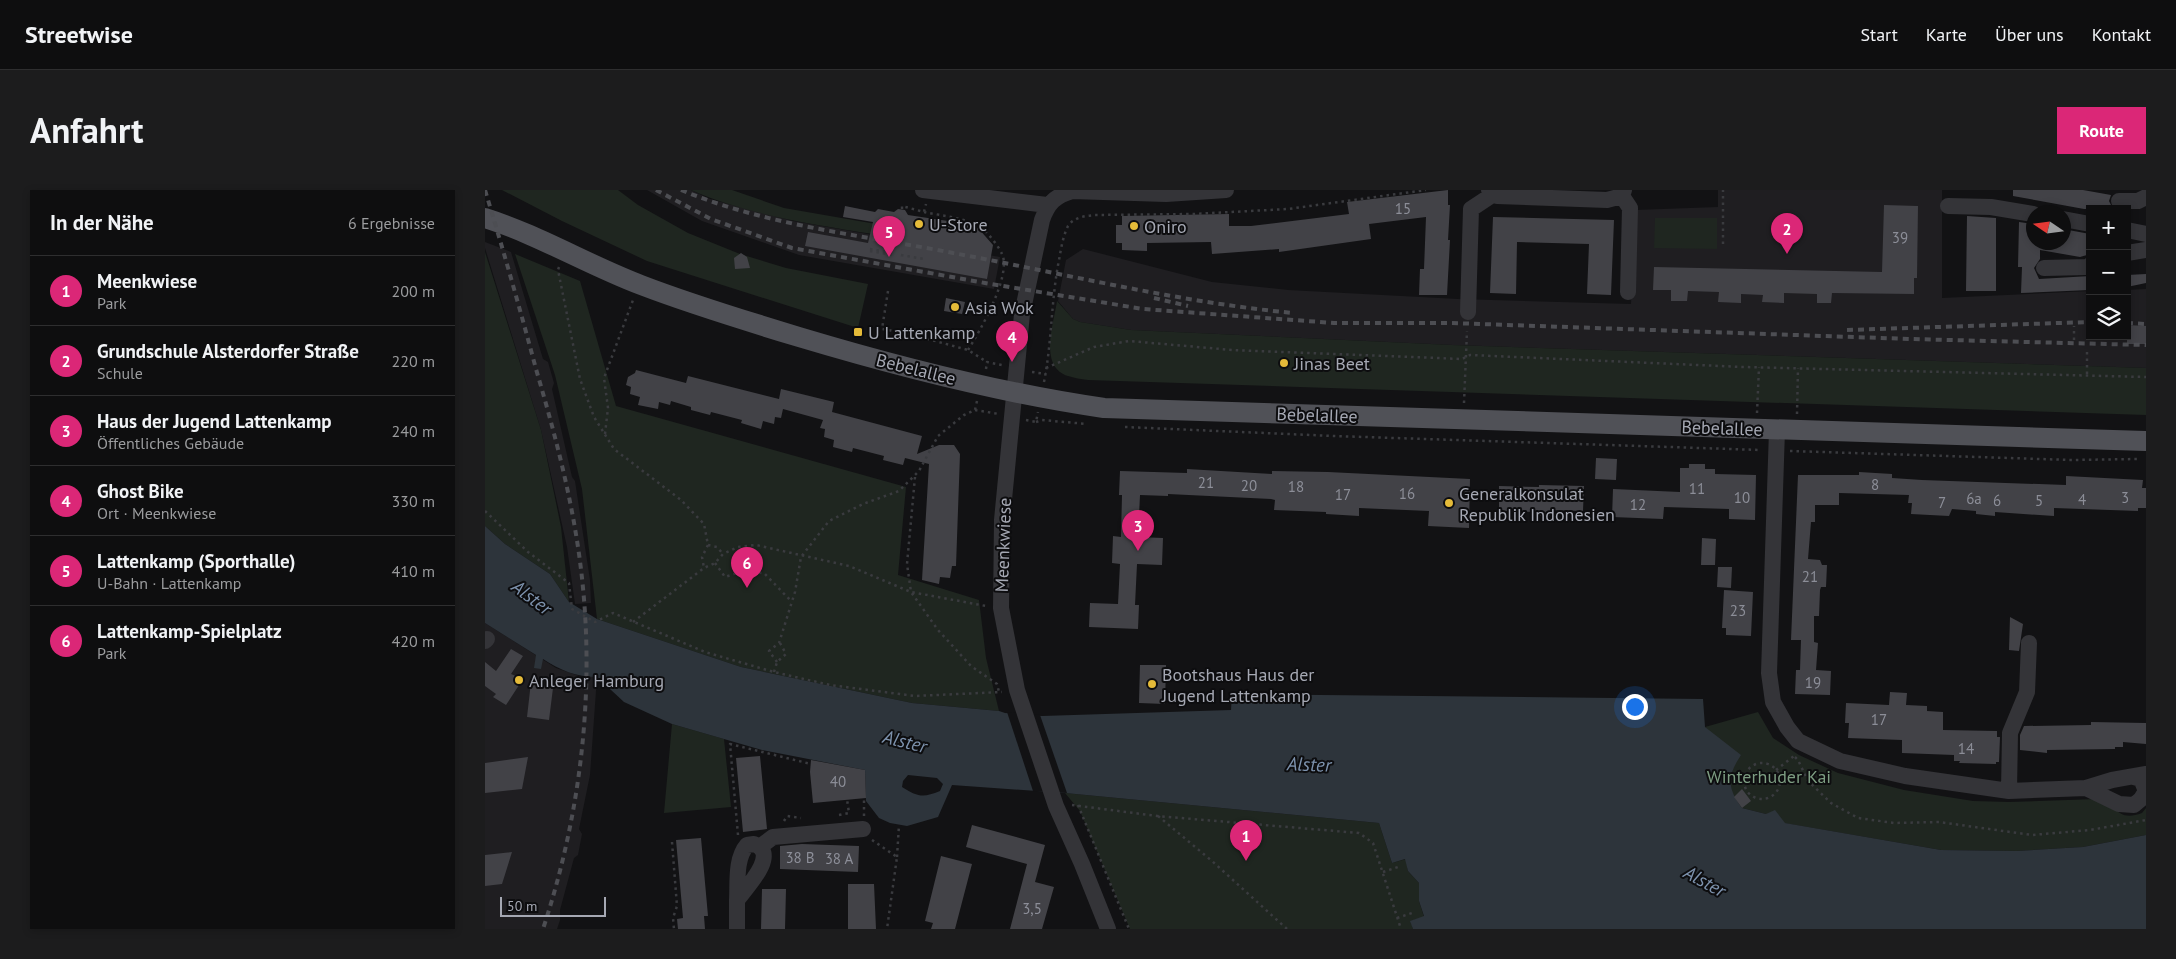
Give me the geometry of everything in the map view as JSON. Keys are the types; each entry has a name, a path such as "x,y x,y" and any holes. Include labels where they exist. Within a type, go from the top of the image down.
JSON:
{"main road":[{"name":"Bebelallee","path":"485,203 517,228"},
{"name":"Bebelallee","path":"485,218 517,228 563,251 638,284 693,305 854,354 1054,401 1103,408 2146,441"}],"street":[{"path":"923,190 1047,205 1059,195 1072,191 1166,194 1226,190"},
{"path":"2131,190 2146,193"},
{"path":"1467,312 1471,209 1490,192 1607,200 1623,193 1630,208 1628,292"},
{"path":"2119,201 2138,201 2146,197"},
{"name":"Meenkwiese","path":"1047,205 1039,232 1023,314 1014,392 1002,520 1001,608 1017,690 1053,799 1083,864 1109,929"},
{"path":"1948,206 1991,207 2026,213"},
{"path":"2071,221 2086,223"},
{"path":"2131,231 2146,234"},
{"path":"2131,252 2146,250"},
{"path":"2044,268 2086,268"},
{"path":"1787,430 1769,673 1773,702 1787,727 1796,749 1905,776 2009,791 2086,788 2112,780 2140,775 2146,791 2141,800 2134,805 2119,804 2086,788"},
{"path":"2009,791 2011,733 2027,692 2029,643"},
{"path":"761,846 773,837 863,829"},
{"path":"737,900 761,868 765,852 761,846 754,844 747,846 742,851 737,900 737,929"}],"path":[{"path":"1046,374 1054,282 1063,242 1069,226 1075,220 1084,216 1095,215 1193,214 1288,209 1426,190"},
{"path":"1723,190 1723,244"},
{"path":"924,212 961,220 984,230 1003,254 1002,275 996,297 968,350"},
{"path":"870,250 893,254"},
{"path":"563,251 557,270 580,379 594,417 614,449 681,500 704,524 708,544 703,557 704,568"},
{"path":"901,255 924,259"},
{"path":"605,435 608,408 604,378 638,284"},
{"path":"888,291 882,329 906,333 968,350 987,362"},
{"path":"2074,326 2076,332 2074,340"},
{"path":"1464,420 1467,331"},
{"path":"1046,368 1094,347 1129,341 1232,350 1462,359 1470,355 1759,367 2146,377"},
{"path":"2087,352 2087,375"},
{"path":"1757,429 1759,367"},
{"path":"1787,430 1798,368"},
{"path":"777,662 769,651 779,643 792,602 801,557 829,521 863,504 899,491 915,476 938,436 964,415 975,410 982,385"},
{"path":"1036,422 1042,420 1091,424"},
{"path":"1120,427 1768,450"},
{"path":"1784,450 2071,460 2146,459"},
{"path":"915,476 907,564 911,592 938,630 971,666 997,684 999,692"},
{"path":"485,511 528,552 569,583 572,609 595,622 613,612 705,652 773,672 830,685 915,696 1017,690"},
{"path":"708,544 717,547 723,554"},
{"path":"633,622 704,568 715,563 723,554 738,547 756,546 849,566 911,592 1001,608"},
{"path":"715,563 725,577 740,572 764,573 792,602"},
{"path":"773,672 777,662 787,654 779,643"},
{"path":"742,851 737,830 730,744 811,764"},
{"path":"1776,770 1796,749"},
{"path":"1796,749 1798,760 1808,781 1831,803 1858,818 1894,823 1939,822 2032,835 2090,830 2146,820"},
{"path":"1767,764 1776,770 1780,782 1779,787 1772,796 1761,799 1750,794 1745,784 1745,778 1750,768 1755,765 1767,764"},
{"path":"1053,799 1078,805 1157,816 1359,833 1373,843 1401,929"},
{"path":"1078,805 1129,929"},
{"path":"1157,816 1212,861 1287,929"},
{"path":"887,929 897,857 899,826"},
{"path":"863,829 866,836 897,857"},
{"path":"672,842 677,906 673,918 674,929"},
{"path":"1383,872 1401,866"},
{"path":"1397,918 1415,912"}],"shaded area":[{"path":"647,190 691,190 710,199 793,221 1000,257 994,289 799,255 702,221"},
{"path":"1718,190 1942,190 1942,298 2086,291 2086,340 2131,340 2131,290 2146,289 2146,368 1452,345 1131,330 1080,322 1073,319 1058,301 1066,260 1083,249 1212,282 1288,290 1458,299 1631,304 1635,210 1718,207"},
{"path":"485,242 511,252 543,359 548,362 554,383 552,389 572,477 575,481 590,580 591,603 575,604 567,547 541,430 485,248"},
{"path":"485,623 556,668 582,677 597,677 590,775 579,829 582,834 578,855 574,858 560,910 560,920 557,929 485,929"}],"green space":[{"path":"502,190 618,190 638,205 688,233 740,254 786,268 868,284 858,328 647,261"},
{"path":"691,190 732,190 784,208 876,224 873,234 804,222 735,206"},
{"path":"1655,218 1717,218 1717,249 1654,248"},
{"path":"485,252 541,430 561,527 569,602 550,574 505,544 485,526"},
{"path":"515,254 580,281 616,406 906,487 898,575 979,600 986,658 999,711 912,703 741,667 597,619 582,489 555,375"},
{"path":"1057,301 1073,319 1080,322 1131,330 1452,345 2146,368 2146,415 1088,380 1068,376 1059,371 1053,363 1050,343"},
{"name":"Winterhuder Kai","path":"1758,712 1773,738 1799,755 1838,773 1904,790 1973,801 2009,802 2097,799 2104,801 2127,816 2142,813 2146,808 2146,835 2083,847 2017,851 1941,850 1784,823 1766,814 1742,808 1734,797 1730,783 1734,765 1705,727"},
{"path":"672,724 724,739 731,807 664,813"},
{"path":"1065,793 1379,823 1392,863 1406,859 1408,871 1419,883 1419,901 1424,917 1411,921 1413,929 1130,929 1080,811"}],"water":[{"name":"Alster","path":"485,526 505,544 550,574 569,602 597,619 741,667 912,703 1042,716 1231,710 1232,694 1703,699 1705,727 1741,755 1736,762 1731,776 1731,788 1737,801 1742,808 1766,814 1775,810 1785,823 1941,850 2017,851 2083,847 2146,835 2146,929 1413,929 1410,921 1424,916 1419,901 1419,883 1408,871 1405,859 1392,863 1379,823 1065,793 952,785 938,817 907,826 890,823 879,818 866,801 865,770 762,750 672,724 624,702 597,677 582,676 569,672 543,659 541,669 534,668 536,655 485,623","holes":["908,775 937,778 943,784 940,791 929,795 917,795 902,787 903,781"]}],"pier":[{"path":"1007,712 1040,715 1067,793 1033,791"}],"building":[{"path":"1448,190 1448,205 1450,205 1448,240 1450,240 1447,295 1419,295 1420,269 1424,269 1426,217 1369,224 1371,239 1279,252 1279,249 1212,254 1211,242 1147,243 1147,251 1122,250 1122,243 1116,243 1116,225 1122,225 1122,216 1229,214 1229,226 1251,226 1349,214 1347,202"},
{"path":"2013,190 2083,190 2111,195 2109,201 2111,205 2086,205 2086,209 2084,209 2071,207 2071,205 2013,196"},
{"path":"1884,205 1918,206 1917,278 1914,278 1914,294 1832,293 1831,303 1817,303 1817,294 1784,293 1784,303 1762,302 1763,295 1741,294 1741,303 1718,302 1719,292 1688,291 1687,301 1671,301 1671,290 1653,290 1654,267 1882,272"},
{"path":"845,206 875,212 878,209 894,212 898,209 905,210 908,215 968,224 978,228 993,245 987,279 805,246 808,232 868,243 873,222 843,217"},
{"path":"1967,216 1996,218 1996,291 1966,291"},
{"path":"1493,217 1614,220 1611,295 1587,294 1589,244 1517,242 1516,294 1490,293"},
{"path":"2019,222 2026,223 2026,250 2040,250 2040,259 2034,268 2039,279 2086,276 2086,290 2021,293 2022,267 2018,267"},
{"path":"2071,230 2086,233 2086,255 2080,257 2040,250 2071,250"},
{"path":"741,253 747,257 750,268 735,269 734,258"},
{"path":"2146,274 2146,283 2131,286 2131,275"},
{"path":"946,298 965,302 962,314 944,311"},
{"path":"2131,325 2146,326 2146,344 2127,344 2127,340 2131,340"},
{"path":"636,370 686,383 688,376 779,399 781,389 834,402 832,412 922,436 917,454 939,445 954,445 960,454 956,566 952,566 950,578 940,577 939,584 922,580 929,464 905,458 903,465 883,460 884,456 853,448 852,452 833,447 834,440 824,437 825,429 820,428 823,420 783,409 781,418 775,417 774,424 763,421 761,429 741,423 742,420 711,412 710,415 691,410 691,407 671,401 670,405 659,402 658,409 638,405 640,397 630,394 631,387 626,385 628,377 635,373"},
{"path":"1596,458 1617,459 1616,480 1595,479"},
{"path":"1689,464 1705,464 1705,469 1715,469 1715,474 1756,475 1755,520 1729,519 1729,509 1664,507 1663,519 1612,517 1613,489 1680,492 1680,468 1689,468"},
{"path":"1187,469 1272,474 1272,471 1328,472 1470,479 1469,528 1428,526 1429,511 1359,508 1359,516 1326,514 1326,512 1274,510 1275,500 1271,499 1168,494 1168,496 1140,495 1138,537 1163,538 1162,565 1137,564 1135,605 1139,605 1138,629 1089,627 1090,603 1118,604 1120,564 1112,563 1113,536 1121,537 1122,495 1119,495 1120,471 1187,473"},
{"path":"1859,472 1892,474 1892,478 1922,480 2066,485 2066,476 2143,480 2142,488 2146,488 2146,508 2138,508 2138,511 2054,508 2054,516 1995,512 1995,516 1976,514 1976,511 1952,509 1949,516 1911,514 1912,503 1908,503 1909,495 1839,493 1839,505 1815,505 1815,522 1811,522 1808,559 1820,560 1822,565 1827,565 1826,587 1821,587 1820,590 1819,616 1814,616 1814,642 1818,643 1816,670 1831,671 1830,695 1795,694 1796,670 1800,670 1801,640 1791,640 1798,475 1859,475"},
{"path":"1539,485 1584,486 1583,511 1550,510 1550,516 1538,516 1538,512 1499,511 1499,486 1539,487"},
{"path":"1702,538 1716,539 1715,565 1701,565"},
{"path":"1718,567 1732,567 1731,588 1717,587"},
{"path":"1724,590 1753,592 1751,636 1726,635 1726,628 1722,628"},
{"path":"2010,617 2023,624 2019,651 2009,650"},
{"path":"511,649 523,656 511,674 523,679 506,705 493,697 496,694 485,686 485,662 496,671"},
{"name":"Bootshaus Haus der Jugend Lattenkamp","path":"1140,665 1166,665 1165,704 1139,703"},
{"path":"531,682 553,688 549,720 527,717"},
{"path":"1890,692 1907,693 1906,705 1927,706 1927,711 1943,712 1943,730 1997,731 1997,737 2000,737 1999,762 1996,762 1996,764 1959,763 1960,761 1954,761 1954,755 1902,753 1902,740 1848,738 1849,723 1845,723 1846,703 1889,705"},
{"path":"2091,722 2146,723 2146,744 2123,742 2123,747 2115,747 2115,749 2047,750 2047,753 2020,750 2020,735 2024,726 2091,725"},
{"path":"760,756 767,829 743,832 736,758"},
{"path":"528,757 522,789 485,793 485,763"},
{"path":"811,760 865,770 866,798 813,803 810,772"},
{"path":"1742,789 1751,801 1742,808 1734,797"},
{"path":"972,825 1045,845 1035,882 1054,887 1042,929 1010,929 1027,864 966,847"},
{"path":"701,838 708,916 704,916 705,929 678,929 677,919 683,918 676,840"},
{"path":"802,844 859,846 858,872 780,869 780,846"},
{"path":"512,852 502,884 485,886 485,855"},
{"path":"941,856 972,864 955,929 931,929 933,923 925,921"},
{"path":"848,884 874,884 876,929 848,929"},
{"path":"762,889 786,889 785,929 761,929"}],"railway":[{"path":"485,190 558,450 576,532 583,588 586,674 581,760 566,846 556,888 543,929"},
{"path":"656,190 711,219 792,248 1143,309 1334,323 1452,323 2146,345"},
{"path":"681,190 714,202 781,221 1165,295 1293,313"},
{"path":"1154,298 1188,306"},
{"path":"1847,330 2086,322"},
{"path":"2131,323 2146,324"}],"place":[{"name":"U-Store","path":"919,224"},
{"name":"Oniro","path":"1134,226"},
{"name":"Grundschule Alsterdorfer Straße","path":"1787,254"},
{"name":"Lattenkamp (Sporthalle)","path":"889,257"},
{"name":"Asia Wok","path":"955,307"},
{"name":"U Lattenkamp","path":"858,332"},
{"name":"Ghost Bike","path":"1012,362"},
{"name":"Jinas Beet","path":"1284,363"},
{"name":"Generalkonsulat Republik Indonesien","path":"1449,503"},
{"name":"Haus der Jugend Lattenkamp","path":"1138,551"},
{"name":"Lattenkamp-Spielplatz","path":"747,588"},
{"name":"Anleger Hamburg","path":"519,680"},
{"name":"Bootshaus Haus der Jugend Lattenkamp","path":"1152,684"},
{"name":"Meenkwiese","path":"1246,861"}]}
